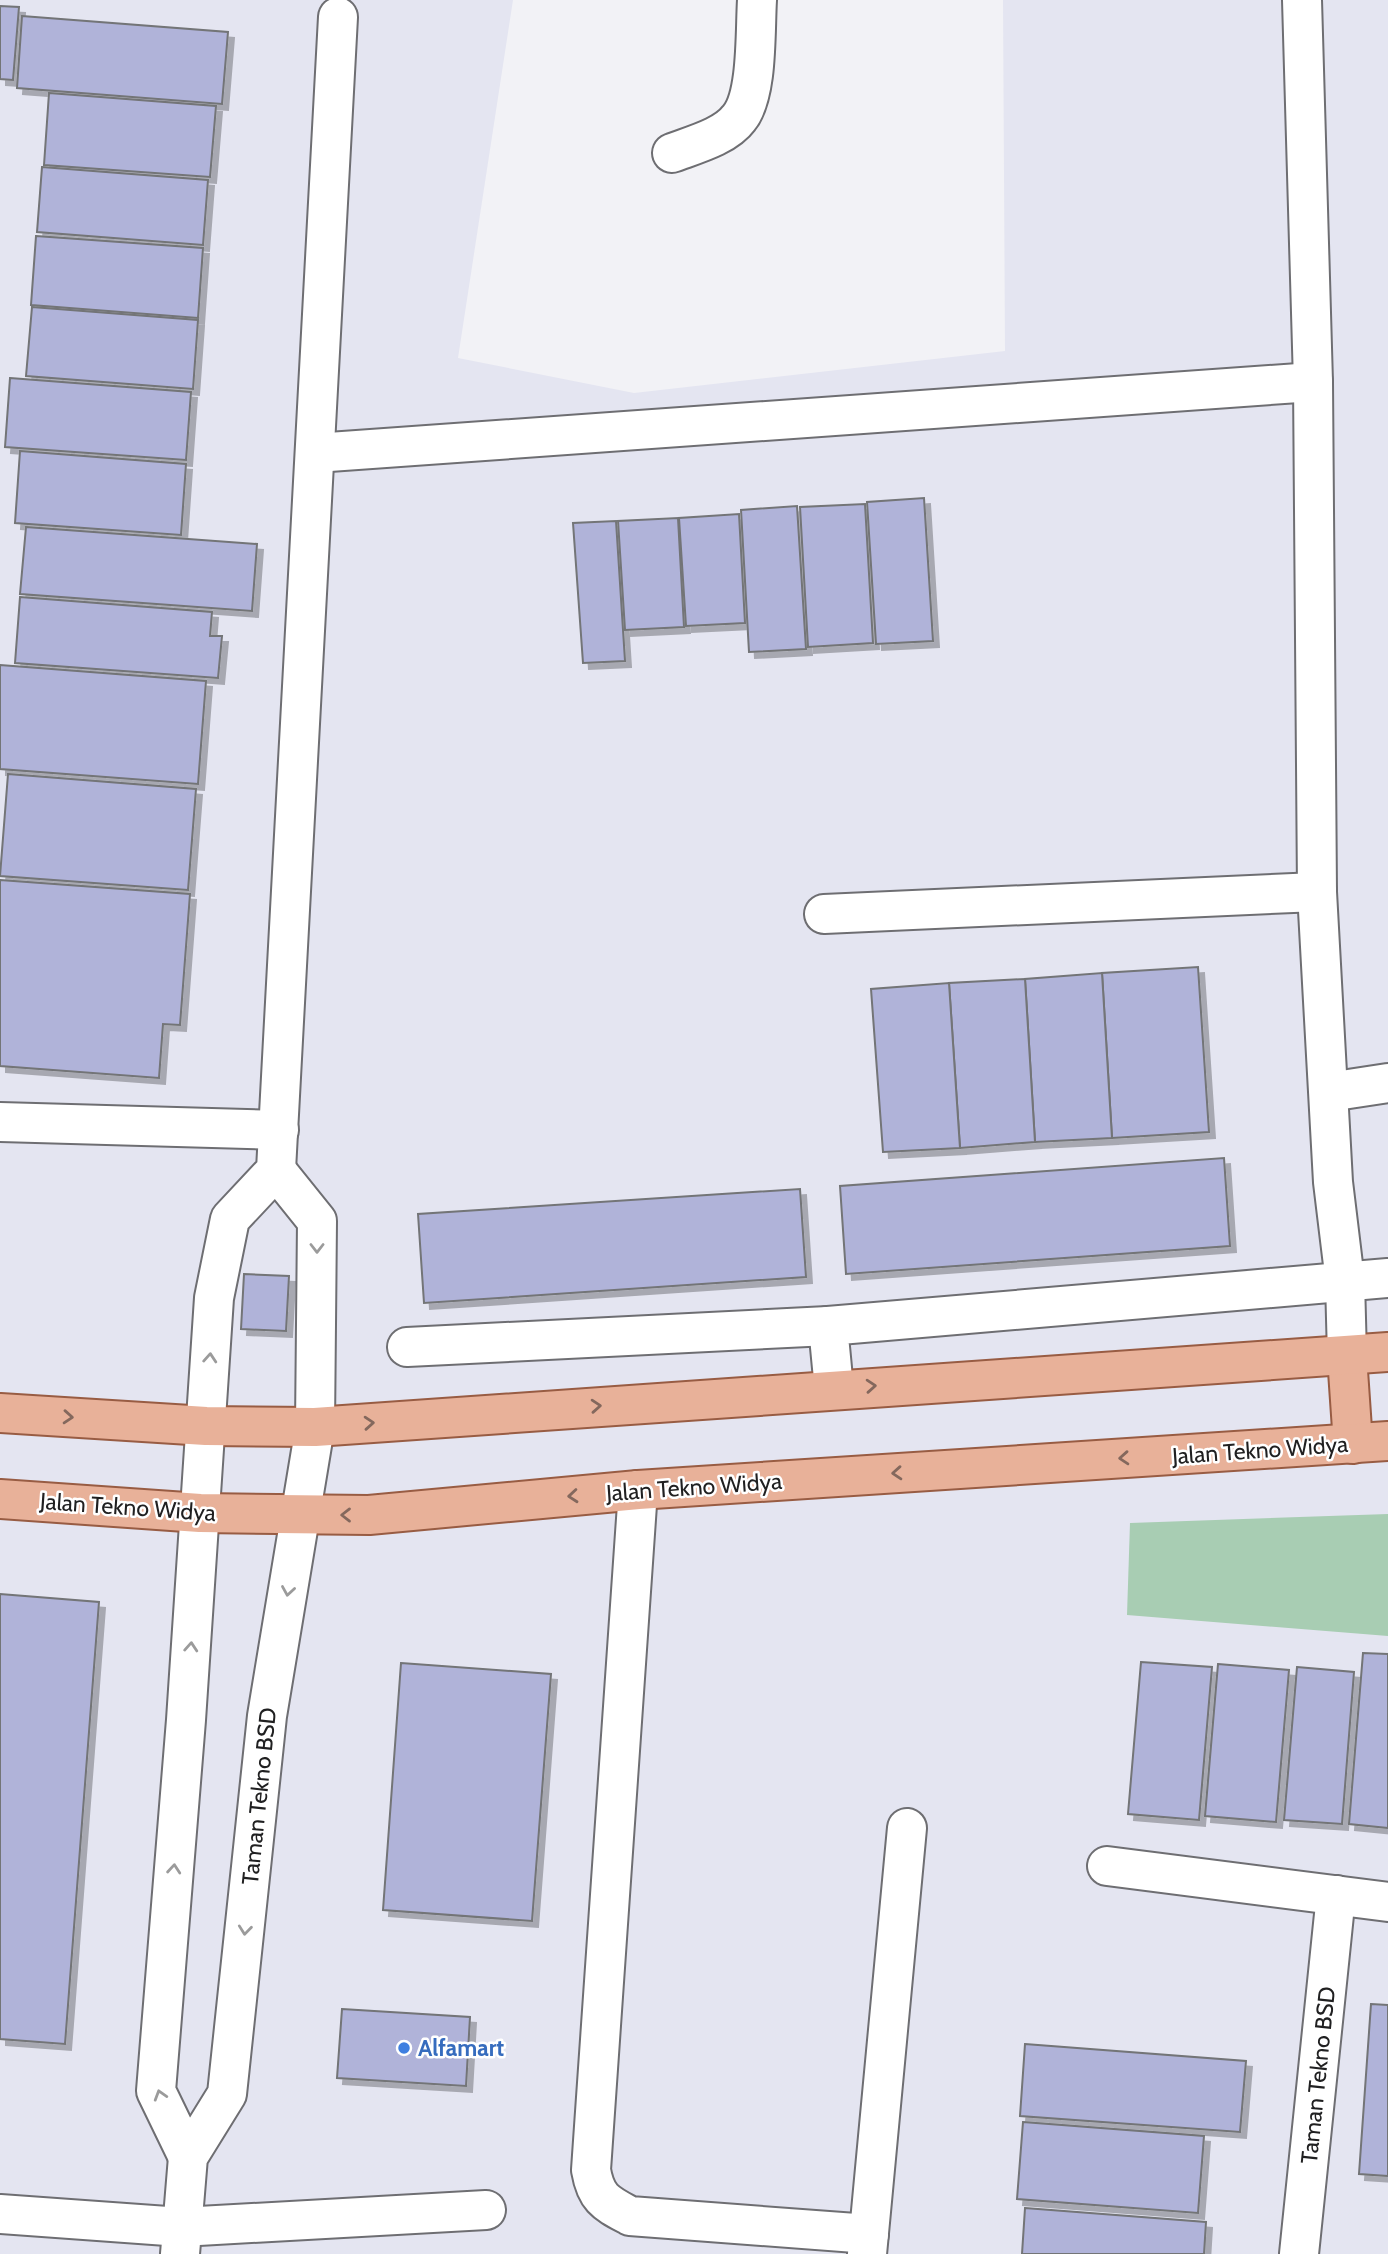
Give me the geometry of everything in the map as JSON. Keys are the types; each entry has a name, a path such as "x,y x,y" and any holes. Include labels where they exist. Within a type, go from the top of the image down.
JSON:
{"main road":[{"path":"0,1413 206,1426 315,1427 834,1388 1388,1352"},
{"path":"1347,1356 1371,1442"},
{"name":"Jalan Tekno Widya","path":"0,1499 200,1513 369,1515 638,1490 1371,1442"}],"street":[{"path":"672,153 716,135 739,120 749,100 757,0"},
{"path":"1302,0 1313,382 1317,892 1333,1182 1345,1281 1347,1356"},
{"path":"188,2157 156,2091 214,1298 230,1219 276,1170 338,17"},
{"path":"315,453 1313,382"},
{"path":"824,914 1317,892"},
{"path":"1329,1092 1388,1083"},
{"path":"0,1122 279,1130"},
{"name":"Taman Tekno BSD","path":"180,2241 188,2157 227,2094 267,1716 315,1427 317,1221 276,1170"},
{"path":"407,1347 828,1326 1388,1278"},
{"path":"828,1326 834,1388"},
{"path":"638,1490 591,2170 594,2189 606,2203 631,2216 868,2244 907,1828"},
{"path":"1107,1866 1388,1902"},
{"name":"Taman Tekno BSD","path":"1299,2254 1336,1895"},
{"path":"0,2214 180,2241 486,2210"}],"shaded area":[{"path":"0,0 513,0 458,358 634,393 1005,351 1003,0 1388,0 1388,2254 0,2254"}],"green space":[{"path":"1388,1514 1388,1636 1127,1615 1130,1523"}],"building":[{"path":"0,6 19,7 13,80 0,79"},
{"path":"22,16 228,32 222,104 17,88"},
{"path":"49,93 216,106 210,177 44,165"},
{"path":"42,167 208,180 203,245 37,232"},
{"path":"36,236 203,248 198,318 31,305"},
{"path":"32,307 198,320 193,389 26,376"},
{"path":"10,378 191,392 186,460 5,447"},
{"path":"20,451 186,464 181,535 15,523"},
{"path":"924,498 933,641 876,644 867,502"},
{"path":"865,504 873,643 808,647 800,507"},
{"path":"797,506 806,649 749,652 741,510"},
{"path":"739,514 745,623 686,626 679,518"},
{"path":"678,518 684,627 625,630 618,521"},
{"path":"616,521 625,661 583,663 573,523"},
{"path":"26,527 257,544 252,611 20,594"},
{"path":"20,597 212,612 210,636 222,636 218,678 15,663"},
{"path":"0,665 206,681 198,784 0,769"},
{"path":"8,774 196,789 188,890 0,876"},
{"path":"0,880 190,894 180,1025 163,1024 159,1078 0,1066"},
{"path":"1198,967 1209,1132 1112,1138 1102,973"},
{"path":"1102,973 1112,1138 1035,1142 1025,979"},
{"path":"1025,979 1035,1142 960,1148 949,983"},
{"path":"949,983 960,1148 883,1152 871,989"},
{"path":"1224,1158 1230,1246 846,1274 840,1186"},
{"path":"800,1189 806,1277 424,1303 418,1214"},
{"path":"244,1274 289,1276 286,1331 241,1329"},
{"path":"0,1594 99,1602 65,2044 0,2039"},
{"path":"1363,1653 1388,1654 1388,1828 1349,1824"},
{"path":"1141,1662 1212,1667 1199,1820 1128,1814"},
{"path":"401,1663 551,1674 532,1921 383,1910"},
{"path":"1218,1664 1289,1670 1276,1822 1205,1816"},
{"path":"1297,1667 1354,1672 1342,1824 1284,1820"},
{"path":"1371,2004 1388,2005 1388,2176 1359,2174"},
{"name":"Alfamart","path":"342,2009 470,2017 466,2086 337,2078"},
{"path":"1025,2044 1246,2061 1240,2132 1020,2116"},
{"path":"1023,2122 1204,2136 1198,2213 1017,2199"},
{"path":"1025,2208 1206,2222 1204,2254 1022,2254"}],"place":[{"name":"Alfamart","path":"404,2048"}]}
